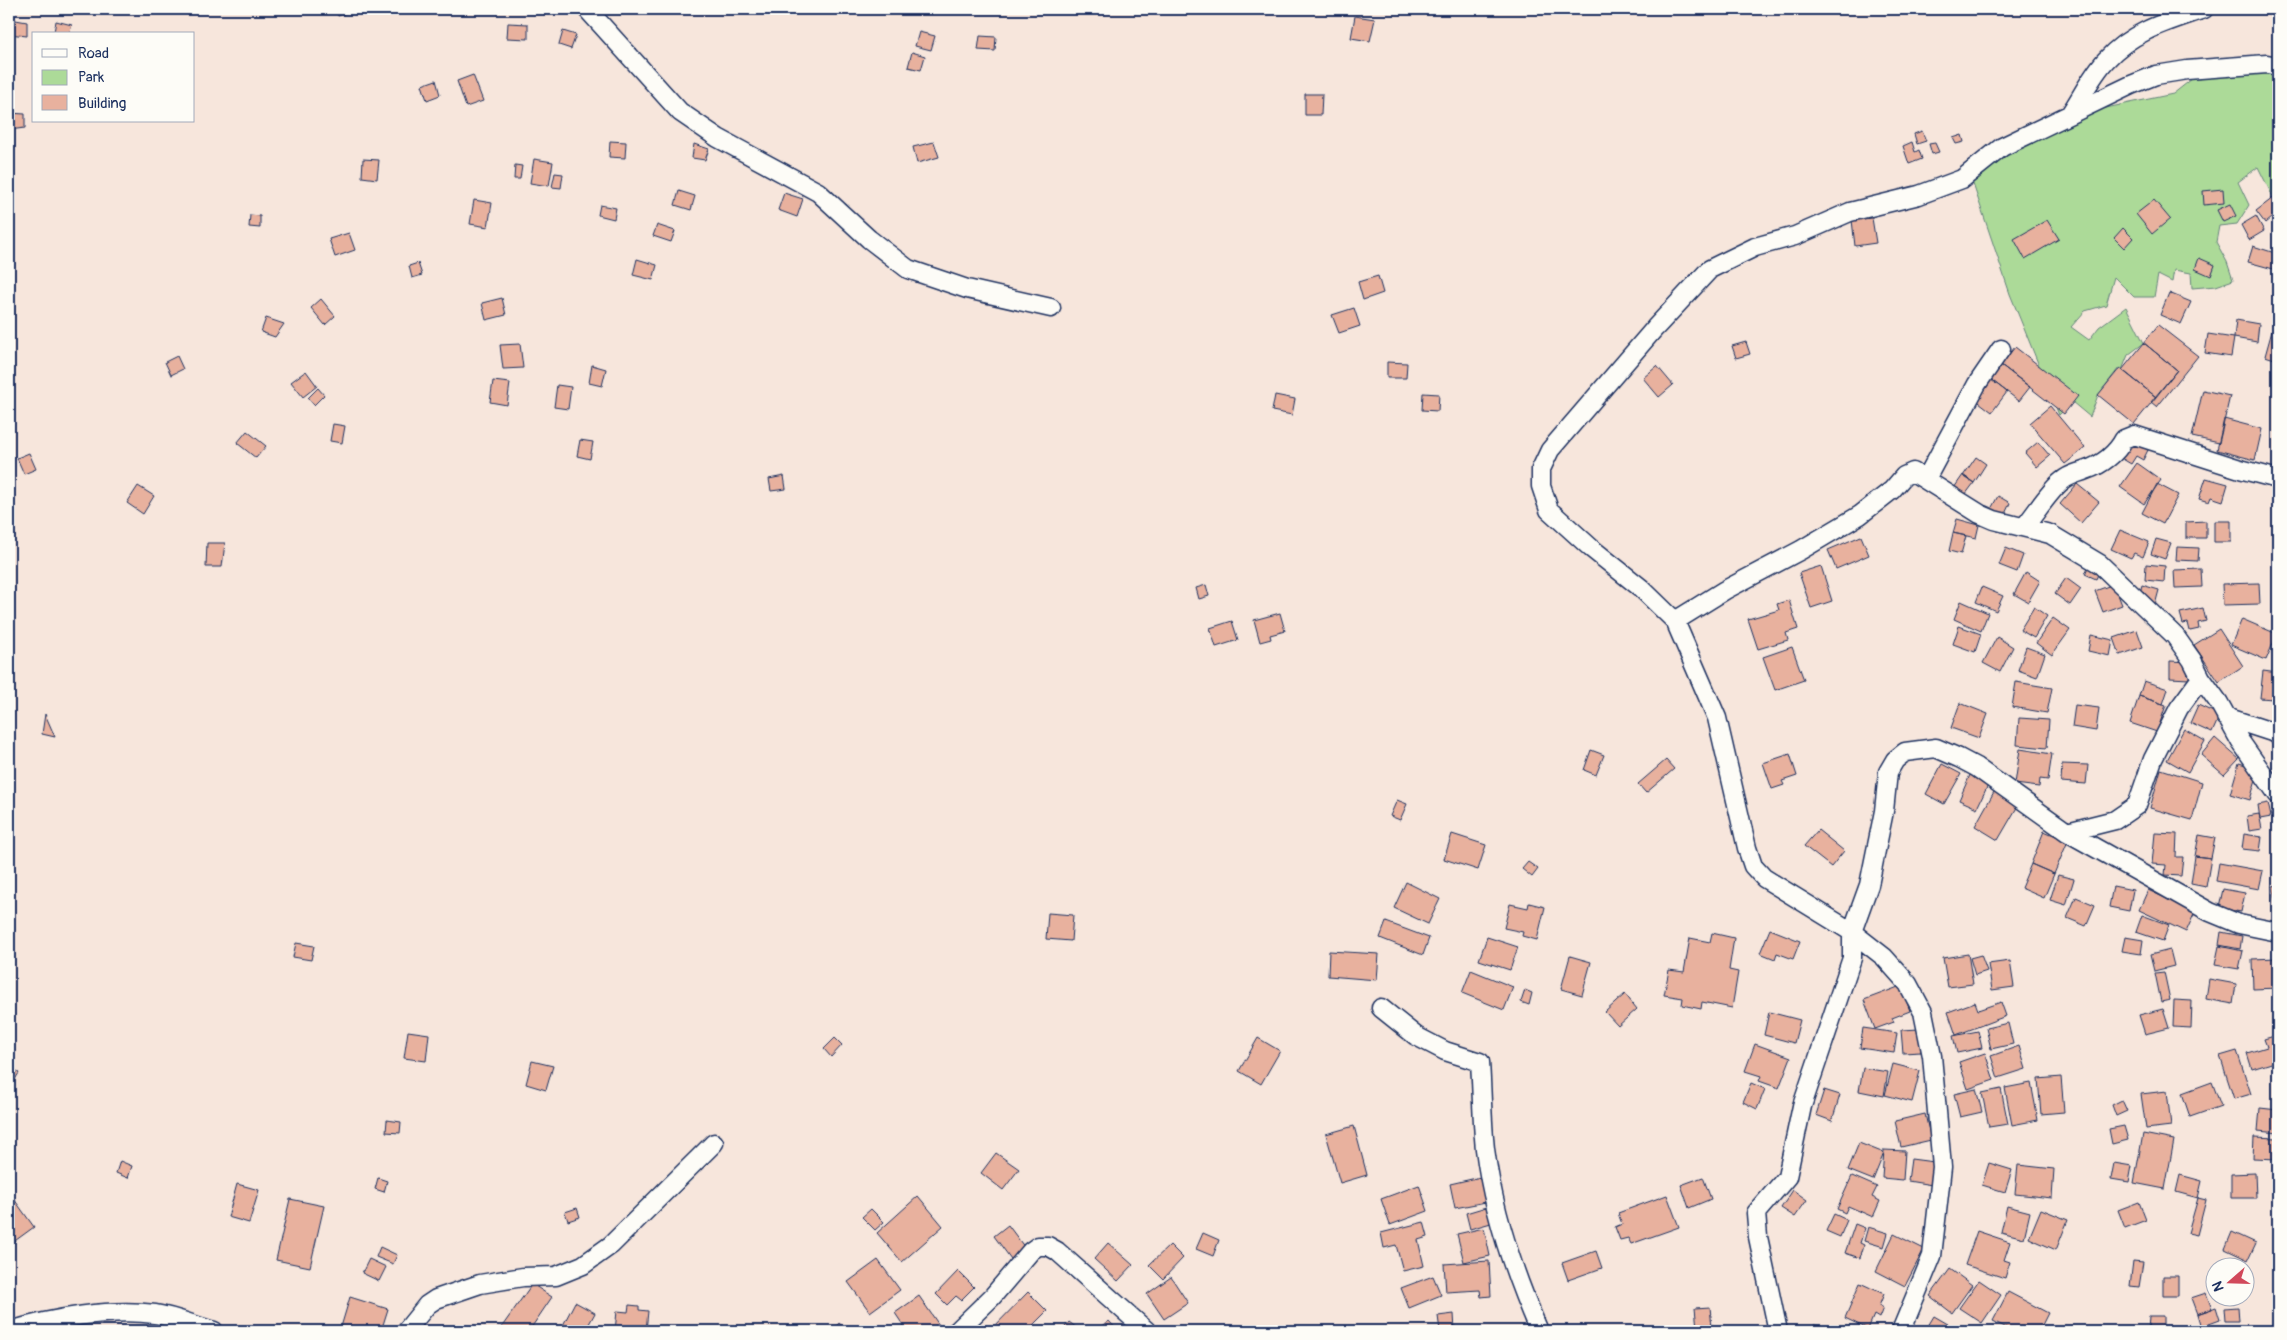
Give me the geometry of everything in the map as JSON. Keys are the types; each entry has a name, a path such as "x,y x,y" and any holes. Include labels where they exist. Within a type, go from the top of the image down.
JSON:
{"street":[{"path":"587,9 680,112 718,138 818,192 869,239 908,269 967,289 1051,308"},
{"path":"2070,114 2106,61 2120,48 2147,29 2204,9"},
{"path":"1901,1331 1932,1256 1942,1167 1932,1056 1923,1012 1908,984 1884,957 1852,932 1778,888 1764,878 1753,866 1747,848 1717,718 1675,621 1641,588 1591,548 1549,510 1541,486 1541,468 1550,450 1655,328 1710,270 1755,247 1795,236 1850,212 1919,195 1962,179 2002,147 2131,85 2156,75 2187,70 2266,64 2278,66"},
{"path":"1926,479 1977,384 2002,349"},
{"path":"2025,526 2059,483 2071,474 2087,470 2104,461 2119,450 2124,439 2134,435 2240,469 2278,479"},
{"path":"1675,621 1725,590 1801,550 1860,515 1892,490 1904,476 1913,472 1966,506 1994,520 2025,526 2050,534 2100,564 2175,636 2192,660 2200,678 2219,702 2226,717 2278,796"},
{"path":"2067,832 2115,820 2137,805 2153,759 2179,708 2200,678"},
{"path":"2226,717 2278,734"},
{"path":"1778,1331 1758,1238 1756,1213 1787,1177 1802,1106 1852,958 1852,932 1869,885 1884,811 1888,772 1895,760 1905,752 1936,748 1959,758 1988,775 2067,832 2210,912 2238,924 2278,932"},
{"path":"1381,1008 1416,1036 1445,1051 1480,1062 1486,1150 1497,1210 1514,1265 1539,1331"},
{"path":"406,1331 427,1305 443,1296 480,1284 556,1276 583,1265 611,1246 714,1143"},
{"path":"957,1331 965,1326 1025,1256 1038,1246 1048,1246 1057,1251 1147,1331"},
{"path":"10,1331 51,1320 123,1312 156,1314 214,1331"}],"green space":[{"path":"2246,70 2278,75 2278,195 2273,197 2258,167 2238,182 2249,205 2237,224 2219,226 2216,242 2227,262 2233,280 2216,286 2192,288 2191,273 2174,270 2172,282 2158,275 2154,297 2134,297 2114,277 2106,305 2085,311 2071,327 2089,340 2099,327 2126,307 2144,343 2128,355 2122,370 2119,368 2098,395 2090,417 2072,402 2059,415 2010,294 1966,163 1996,142 2080,106 2106,108 2173,94 2197,75"}],"building":[{"path":"335,9 349,9 350,12 338,16"},
{"path":"1355,16 1375,19 1370,41 1351,38"},
{"path":"10,19 27,22 27,36 9,34"},
{"path":"56,21 72,25 70,32 54,32"},
{"path":"508,23 528,24 528,39 507,38"},
{"path":"563,31 576,35 571,49 559,45"},
{"path":"919,32 935,36 931,50 915,46"},
{"path":"980,36 996,37 995,51 978,50"},
{"path":"912,52 925,56 921,70 908,67"},
{"path":"473,75 483,101 466,107 457,81"},
{"path":"436,80 440,95 427,100 422,85"},
{"path":"1305,94 1322,94 1321,115 1305,115"},
{"path":"9,113 25,114 25,128 9,130"},
{"path":"1922,131 1926,141 1917,144 1914,134"},
{"path":"1962,135 1964,142 1956,144 1953,138"},
{"path":"610,141 626,142 625,158 609,157"},
{"path":"934,142 939,157 917,163 913,147"},
{"path":"1912,142 1915,152 1919,150 1922,159 1909,164 1903,146"},
{"path":"1935,143 1939,152 1932,154 1929,144"},
{"path":"694,144 709,149 705,160 692,158"},
{"path":"363,159 379,160 377,179 362,177"},
{"path":"534,159 553,162 549,186 530,183"},
{"path":"515,165 522,166 520,179 514,179"},
{"path":"555,173 563,174 561,188 552,187"},
{"path":"2223,189 2224,203 2204,205 2203,191"},
{"path":"679,191 695,196 691,210 675,205"},
{"path":"784,193 803,199 797,217 778,210"},
{"path":"2273,198 2278,205 2278,212 2265,223 2256,211"},
{"path":"474,200 492,203 488,227 470,224"},
{"path":"2154,200 2170,219 2152,234 2136,214"},
{"path":"2230,204 2236,216 2223,222 2217,210"},
{"path":"600,205 616,208 614,219 598,215"},
{"path":"250,215 260,216 260,228 249,227"},
{"path":"2256,216 2264,231 2249,240 2241,225"},
{"path":"1872,218 1876,243 1855,246 1852,220"},
{"path":"2047,220 2059,239 2025,259 2014,239"},
{"path":"657,225 675,231 671,242 653,236"},
{"path":"2123,228 2133,238 2124,248 2114,238"},
{"path":"349,233 355,250 335,257 329,239"},
{"path":"2253,246 2278,254 2277,270 2248,262"},
{"path":"2199,258 2215,265 2211,276 2195,269"},
{"path":"637,259 657,265 653,280 633,275"},
{"path":"418,263 422,275 412,278 409,266"},
{"path":"1378,276 1383,293 1363,300 1358,282"},
{"path":"2169,293 2191,302 2181,324 2160,315"},
{"path":"502,298 506,315 486,320 482,303"},
{"path":"321,299 335,316 325,325 311,308"},
{"path":"1354,308 1360,326 1339,333 1332,315"},
{"path":"266,318 284,324 275,337 261,332"},
{"path":"2236,320 2259,324 2257,342 2234,338"},
{"path":"2158,325 2198,356 2157,407 2151,402 2177,370 2144,343"},
{"path":"2272,331 2278,333 2278,360 2265,356"},
{"path":"2208,334 2234,338 2231,357 2205,353"},
{"path":"1746,342 1750,354 1736,358 1732,346"},
{"path":"2144,343 2177,370 2156,397 2122,370"},
{"path":"520,344 523,368 503,369 500,345"},
{"path":"2015,347 2078,396 2064,414 2001,365"},
{"path":"177,356 183,369 171,375 165,362"},
{"path":"1387,362 1407,363 1406,378 1387,378"},
{"path":"592,365 606,369 602,386 589,383"},
{"path":"2001,365 2030,387 2019,401 1990,379"},
{"path":"1657,366 1673,385 1659,397 1643,378"},
{"path":"2120,368 2156,397 2134,424 2098,395"},
{"path":"306,371 317,386 303,397 291,382"},
{"path":"1990,379 2007,392 1992,412 1975,399"},
{"path":"493,381 510,383 507,405 490,402"},
{"path":"557,385 571,387 568,409 554,407"},
{"path":"318,388 324,395 314,405 308,398"},
{"path":"2203,390 2230,396 2219,443 2192,437"},
{"path":"1423,393 1439,394 1438,411 1422,410"},
{"path":"1275,395 1295,399 1292,415 1272,411"},
{"path":"2050,406 2085,448 2065,464 2030,423"},
{"path":"2224,419 2262,429 2255,460 2217,450"},
{"path":"333,424 345,426 342,443 330,441"},
{"path":"247,431 266,446 256,458 237,443"},
{"path":"580,440 593,442 590,459 577,456"},
{"path":"2131,440 2148,450 2143,460 2136,456 2131,464 2121,458"},
{"path":"2038,442 2050,456 2037,467 2025,453"},
{"path":"29,453 36,469 24,474 17,458"},
{"path":"1976,457 1986,464 1974,483 1963,476"},
{"path":"2137,463 2161,480 2144,504 2120,487"},
{"path":"1963,475 1974,483 1965,495 1954,488"},
{"path":"784,476 786,489 771,491 769,479"},
{"path":"2206,478 2228,484 2223,501 2211,497 2209,502 2199,499"},
{"path":"2077,484 2099,502 2081,523 2060,504"},
{"path":"2157,484 2178,495 2163,524 2142,513"},
{"path":"138,486 154,496 143,514 127,503"},
{"path":"1998,496 2010,503 2004,516 1991,509"},
{"path":"1957,519 1979,525 1976,538 1953,533"},
{"path":"2206,521 2206,538 2186,538 2186,522"},
{"path":"2214,521 2231,521 2231,542 2214,542"},
{"path":"2120,530 2149,542 2143,557 2134,553 2131,558 2111,549"},
{"path":"1953,533 1966,536 1961,554 1949,551"},
{"path":"1861,536 1869,555 1836,569 1828,550"},
{"path":"2156,539 2171,543 2165,559 2151,554"},
{"path":"207,543 225,543 222,567 206,567"},
{"path":"2177,547 2199,548 2198,561 2176,560"},
{"path":"2006,548 2023,555 2017,572 1999,565"},
{"path":"2146,564 2165,566 2164,582 2145,580"},
{"path":"2089,565 2100,570 2096,579 2085,574"},
{"path":"1821,566 1832,601 1811,608 1799,573"},
{"path":"2201,569 2202,587 2175,588 2174,570"},
{"path":"2026,572 2040,581 2028,602 2014,594"},
{"path":"2066,578 2081,589 2070,605 2055,594"},
{"path":"2259,583 2260,604 2223,605 2222,584"},
{"path":"2114,584 2122,605 2103,612 2095,591"},
{"path":"1206,585 1209,596 1199,599 1196,588"},
{"path":"2142,585 2159,590 2155,605 2138,600"},
{"path":"1982,587 2003,596 1996,611 1976,602"},
{"path":"1789,600 1798,629 1786,633 1788,640 1758,649 1748,619 1779,610 1777,604"},
{"path":"1961,601 1988,613 1981,631 1954,619"},
{"path":"2034,607 2047,616 2034,638 2020,630"},
{"path":"2203,608 2206,621 2198,623 2199,629 2190,631 2188,623 2183,624 2180,613"},
{"path":"1280,613 1285,631 1270,635 1271,639 1260,642 1254,620"},
{"path":"2053,618 2070,630 2052,655 2036,643"},
{"path":"2242,619 2277,634 2266,660 2231,645"},
{"path":"1232,621 1238,640 1216,647 1210,628"},
{"path":"1959,626 1981,634 1975,652 1953,644"},
{"path":"2219,629 2243,666 2219,682 2194,645"},
{"path":"2137,630 2143,647 2120,655 2114,638"},
{"path":"2091,635 2113,640 2110,656 2088,651"},
{"path":"1997,637 2013,647 2000,672 1983,663"},
{"path":"1792,647 1804,680 1775,690 1763,657"},
{"path":"2026,647 2045,654 2037,677 2018,670"},
{"path":"2170,661 2190,662 2189,679 2170,678"},
{"path":"2263,671 2278,673 2278,696 2273,695 2273,699 2260,698"},
{"path":"2144,681 2168,689 2163,704 2139,696"},
{"path":"2016,682 2052,688 2047,713 2012,707"},
{"path":"2139,696 2166,705 2157,732 2130,723"},
{"path":"1960,703 1988,714 1979,738 1951,728"},
{"path":"2075,705 2099,708 2096,731 2072,727"},
{"path":"2198,705 2220,715 2212,733 2190,723"},
{"path":"45,714 55,737 42,734"},
{"path":"2019,718 2049,720 2047,748 2017,745"},
{"path":"2184,729 2205,741 2188,772 2167,760"},
{"path":"2215,738 2239,759 2224,775 2201,755"},
{"path":"2020,749 2052,754 2048,780 2040,779 2039,787 2015,784"},
{"path":"1591,750 1604,755 1596,775 1584,770"},
{"path":"1790,754 1797,776 1782,781 1784,785 1772,789 1763,763"},
{"path":"1666,760 1674,769 1646,793 1638,784"},
{"path":"2239,763 2259,769 2250,800 2230,794"},
{"path":"1942,764 1961,774 1944,804 1926,794"},
{"path":"2062,764 2088,765 2086,784 2061,782"},
{"path":"2161,769 2202,782 2192,820 2150,808"},
{"path":"1970,775 1989,783 1977,808 1959,800"},
{"path":"1995,790 2019,804 1998,840 1975,826"},
{"path":"1397,800 1407,804 1400,820 1390,816"},
{"path":"2268,803 2271,817 2260,819 2258,805"},
{"path":"2259,814 2262,829 2249,831 2247,816"},
{"path":"1818,830 1844,851 1831,867 1804,846"},
{"path":"2044,831 2068,841 2054,874 2031,864"},
{"path":"2155,833 2177,834 2176,857 2183,857 2181,876 2165,875 2166,865 2152,864"},
{"path":"1452,834 1486,845 1478,870 1444,859"},
{"path":"2244,834 2262,837 2260,851 2242,849"},
{"path":"2199,835 2215,838 2211,858 2195,856"},
{"path":"2195,856 2211,858 2206,887 2191,884"},
{"path":"1528,862 1538,869 1532,877 1522,869"},
{"path":"2219,863 2263,871 2259,889 2216,881"},
{"path":"2031,864 2054,874 2044,898 2021,888"},
{"path":"2058,875 2074,879 2066,905 2050,900"},
{"path":"1406,882 1440,899 1428,924 1394,908"},
{"path":"2278,885 2278,924 2273,886"},
{"path":"2113,886 2133,890 2129,911 2109,907"},
{"path":"2223,889 2245,893 2241,912 2219,908"},
{"path":"2148,890 2195,912 2186,932 2139,910"},
{"path":"2076,897 2095,905 2086,926 2067,918"},
{"path":"1529,903 1545,907 1537,940 1522,936 1523,932 1504,928 1510,904 1528,908"},
{"path":"1048,913 1073,915 1071,941 1046,939"},
{"path":"2142,915 2169,925 2163,941 2136,932"},
{"path":"1386,922 1429,938 1423,955 1380,938"},
{"path":"1770,929 1800,941 1793,959 1777,953 1775,959 1760,953"},
{"path":"2221,932 2242,936 2240,949 2219,945"},
{"path":"1712,933 1734,938 1729,970 1738,972 1732,1008 1702,1002 1701,1009 1682,1005 1683,998 1664,995 1669,970 1684,972 1690,938 1710,942"},
{"path":"1487,937 1518,947 1510,970 1479,960"},
{"path":"2125,937 2143,940 2141,954 2122,951"},
{"path":"296,943 314,946 311,960 293,957"},
{"path":"2219,946 2243,951 2239,969 2215,965"},
{"path":"2170,950 2174,966 2154,971 2150,955"},
{"path":"1329,951 1379,954 1377,980 1328,976"},
{"path":"1968,954 1973,984 1948,987 1943,958"},
{"path":"1981,955 1987,971 1975,975 1970,958"},
{"path":"1570,956 1591,962 1582,995 1561,989"},
{"path":"2278,958 2278,988 2253,989 2252,959"},
{"path":"2010,961 2014,987 1992,990 1988,964"},
{"path":"1471,970 1513,987 1504,1010 1462,993"},
{"path":"2164,972 2170,1000 2161,1002 2155,973"},
{"path":"2209,979 2236,984 2233,1004 2206,999"},
{"path":"1901,986 1910,1011 1892,1018 1894,1022 1875,1029 1864,1000"},
{"path":"1525,990 1532,993 1529,1005 1521,1002"},
{"path":"1625,994 1637,1009 1618,1026 1605,1012"},
{"path":"2174,1000 2192,1001 2191,1028 2173,1027"},
{"path":"1975,1002 1978,1010 2001,1002 2006,1016 1956,1035 1948,1012"},
{"path":"2163,1009 2169,1028 2145,1034 2139,1015"},
{"path":"1769,1012 1800,1020 1794,1043 1764,1035"},
{"path":"2008,1023 2013,1044 1991,1049 1986,1028"},
{"path":"1863,1028 1897,1033 1894,1053 1860,1048"},
{"path":"1920,1029 1921,1052 1903,1053 1901,1030"},
{"path":"408,1031 429,1034 426,1061 404,1058"},
{"path":"1978,1031 1982,1048 1957,1053 1953,1036"},
{"path":"2278,1035 2278,1061 2252,1069 2247,1053 2267,1047 2264,1039"},
{"path":"835,1038 842,1045 831,1057 824,1049"},
{"path":"1258,1038 1280,1051 1261,1084 1239,1071"},
{"path":"1755,1044 1791,1057 1779,1088 1759,1081 1761,1076 1745,1071"},
{"path":"2019,1046 2026,1069 1998,1078 1991,1056"},
{"path":"2237,1051 2251,1094 2234,1099 2220,1056"},
{"path":"1985,1053 1994,1080 1968,1089 1959,1062"},
{"path":"532,1061 553,1066 546,1090 526,1084"},
{"path":"1893,1064 1920,1071 1912,1102 1885,1095"},
{"path":"9,1068 19,1073 11,1086 9,1085"},
{"path":"1863,1068 1888,1072 1884,1096 1859,1091"},
{"path":"2061,1077 2064,1112 2041,1114 2038,1079"},
{"path":"2212,1082 2221,1106 2190,1117 2182,1093"},
{"path":"1751,1083 1765,1089 1757,1109 1743,1102"},
{"path":"2031,1083 2038,1120 2012,1125 2005,1088"},
{"path":"1976,1089 1982,1112 1960,1117 1954,1094"},
{"path":"2001,1089 2008,1124 1989,1127 1982,1093"},
{"path":"1824,1090 1840,1095 1832,1121 1816,1115"},
{"path":"2167,1091 2171,1126 2146,1129 2141,1094"},
{"path":"2122,1100 2127,1111 2116,1116 2112,1105"},
{"path":"2260,1108 2278,1110 2278,1133 2258,1131"},
{"path":"1925,1114 1931,1140 1901,1147 1895,1121"},
{"path":"387,1120 401,1122 400,1133 386,1132"},
{"path":"1354,1126 1367,1175 1340,1183 1326,1134"},
{"path":"2124,1126 2128,1140 2112,1144 2109,1129"},
{"path":"2143,1134 2174,1140 2165,1189 2134,1183"},
{"path":"2254,1137 2278,1138 2278,1159 2253,1158"},
{"path":"1859,1143 1884,1153 1873,1180 1848,1170"},
{"path":"1884,1150 1905,1151 1903,1180 1882,1178"},
{"path":"996,1153 1019,1169 1003,1190 981,1173"},
{"path":"1911,1159 1934,1162 1932,1185 1908,1181"},
{"path":"120,1161 132,1166 128,1178 116,1173"},
{"path":"1989,1163 2012,1170 2005,1192 1982,1185"},
{"path":"2114,1163 2132,1166 2129,1182 2111,1179"},
{"path":"2018,1165 2054,1169 2052,1198 2015,1194"},
{"path":"2255,1173 2256,1198 2231,1198 2231,1174"},
{"path":"2180,1175 2202,1181 2198,1198 2176,1192"},
{"path":"1485,1176 1491,1201 1455,1208 1450,1184"},
{"path":"1852,1176 1877,1187 1872,1197 1880,1201 1873,1217 1848,1206 1845,1213 1837,1209"},
{"path":"1703,1177 1711,1199 1689,1208 1681,1185"},
{"path":"378,1178 387,1181 384,1192 375,1189"},
{"path":"237,1184 259,1190 249,1223 228,1217"},
{"path":"1419,1185 1428,1211 1390,1225 1381,1199"},
{"path":"1793,1190 1807,1200 1795,1217 1781,1208"},
{"path":"9,1192 34,1227 12,1243 9,1238"},
{"path":"1667,1195 1679,1227 1631,1244 1628,1238 1620,1240 1615,1227 1622,1224 1618,1213"},
{"path":"918,1196 943,1226 902,1262 877,1233"},
{"path":"2198,1198 2206,1200 2197,1235 2188,1233"},
{"path":"290,1199 324,1206 310,1267 276,1260"},
{"path":"2139,1202 2146,1220 2125,1228 2118,1210"},
{"path":"2007,1206 2030,1212 2024,1238 2001,1232"},
{"path":"1486,1207 1491,1223 1470,1229 1466,1213"},
{"path":"577,1208 580,1217 568,1221 565,1212"},
{"path":"871,1209 884,1222 875,1230 862,1217"},
{"path":"2041,1209 2068,1220 2056,1250 2029,1238"},
{"path":"1834,1214 1847,1220 1840,1237 1826,1231"},
{"path":"1424,1222 1428,1237 1418,1240 1424,1266 1403,1271 1396,1245 1384,1248 1381,1233"},
{"path":"1855,1224 1865,1228 1860,1243 1864,1245 1860,1258 1845,1253"},
{"path":"1008,1225 1025,1248 1011,1259 994,1236"},
{"path":"1868,1227 1888,1233 1884,1247 1864,1241"},
{"path":"1484,1228 1490,1256 1464,1262 1457,1234"},
{"path":"1977,1231 2010,1242 2004,1260 2010,1262 2005,1278 1965,1265"},
{"path":"2232,1232 2256,1243 2249,1258 2244,1258 2225,1249"},
{"path":"1203,1233 1219,1240 1213,1256 1196,1249"},
{"path":"1894,1234 1924,1249 1905,1286 1876,1271"},
{"path":"1108,1243 1133,1265 1118,1281 1094,1259"},
{"path":"1170,1245 1183,1258 1163,1279 1149,1265"},
{"path":"380,1247 397,1255 393,1264 376,1257"},
{"path":"1596,1251 1602,1268 1568,1280 1562,1263"},
{"path":"369,1259 386,1267 379,1281 362,1273"},
{"path":"878,1260 900,1290 870,1312 848,1282"},
{"path":"1489,1261 1491,1296 1481,1297 1480,1290 1446,1292 1444,1264"},
{"path":"2133,1261 2143,1262 2139,1287 2130,1286"},
{"path":"1950,1269 1972,1285 1952,1313 1930,1296"},
{"path":"958,1271 974,1287 961,1300 956,1296 947,1305 936,1294"},
{"path":"1433,1276 1441,1295 1409,1308 1401,1288"},
{"path":"2163,1276 2178,1276 2178,1296 2163,1296"},
{"path":"1171,1277 1188,1303 1164,1319 1147,1294"},
{"path":"1979,1280 2001,1295 1982,1323 1959,1308"},
{"path":"1860,1283 1884,1294 1879,1306 1883,1308 1879,1318 1874,1315 1868,1329 1845,1318"},
{"path":"532,1284 552,1297 529,1331 506,1331 501,1328"},
{"path":"1028,1292 1047,1311 1027,1331 990,1331"},
{"path":"2008,1292 2048,1313 2039,1331 2013,1331 1993,1321"},
{"path":"2204,1294 2204,1308 2212,1309 2197,1314 2191,1298"},
{"path":"919,1296 941,1328 937,1331 907,1331 895,1313"},
{"path":"350,1297 388,1309 381,1331 355,1331 341,1327"},
{"path":"575,1302 595,1313 585,1331 560,1331"},
{"path":"629,1305 639,1306 639,1310 648,1311 646,1331 615,1331 617,1311 628,1312"},
{"path":"1710,1307 1712,1327 1697,1328 1695,1308"},
{"path":"2216,1308 2220,1320 2201,1327 2197,1314"},
{"path":"2224,1308 2238,1308 2239,1321 2225,1321"},
{"path":"1454,1314 1455,1331 1440,1331 1438,1316"},
{"path":"1934,1316 1953,1327 1950,1331 1925,1331"},
{"path":"2149,1316 2163,1316 2163,1331 2148,1331"},
{"path":"1109,1321 1118,1331 1096,1331"},
{"path":"1069,1322 1081,1331 1062,1331"},
{"path":"839,1323 848,1331 832,1331"},
{"path":"1814,1325 1842,1331 1812,1331"}]}
